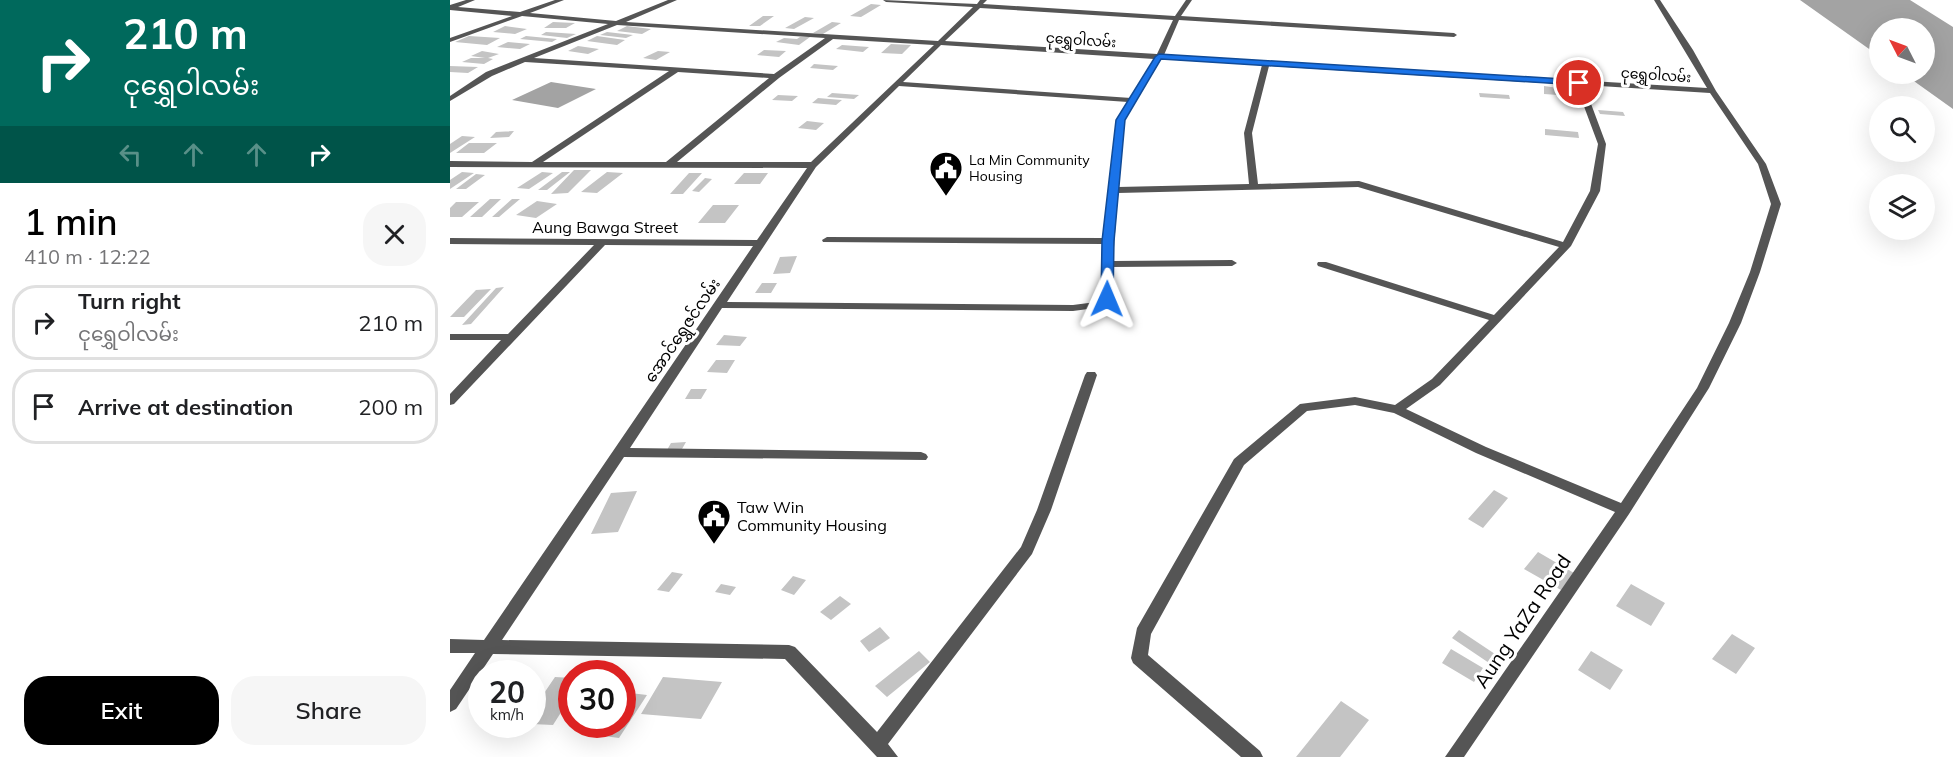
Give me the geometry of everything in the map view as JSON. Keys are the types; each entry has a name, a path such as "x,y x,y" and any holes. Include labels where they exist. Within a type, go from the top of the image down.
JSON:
{"street":[{"path":"450,8 472,0"},
{"path":"450,40 561,0"},
{"path":"450,99 489,74 674,0"},
{"path":"886,0 1087,9 1454,35"},
{"path":"719,305 1073,308 1099,305 1107,299 1108,241 1121,120 1159,57 1177,17 1188,0"},
{"name":"Aung YaZa Road","path":"1454,757 1624,510 1708,379 1743,303 1776,204 1762,164 1712,91 1658,0"},
{"name":"အောင်ရွှေဇင်လမ်း","path":"450,704 491,647 813,165 982,3"},
{"name":"ငုရွှေဝါလမ်း","path":"450,8 518,16 616,23 1712,91"},
{"path":"668,165 776,76 831,37"},
{"path":"525,60 776,76"},
{"path":"1254,186 1248,133 1266,63"},
{"path":"533,164 676,70"},
{"path":"1397,410 1436,382 1566,246 1595,191 1602,144 1579,83"},
{"path":"897,84 1132,100"},
{"path":"450,164 813,165"},
{"path":"1113,190 1359,184 1566,246"},
{"path":"827,240 1108,241"},
{"name":"Aung Bawga Street","path":"450,241 760,243"},
{"path":"450,401 602,242"},
{"path":"1107,264 1232,263"},
{"path":"1323,264 1497,319"},
{"path":"450,337 509,337"},
{"path":"877,745 1027,550 1044,510 1091,375"},
{"path":"1254,757 1139,658 1143,633 1239,462 1304,407 1355,401 1397,410 1481,450 1624,510"},
{"path":"621,452 921,457"},
{"path":"450,646 789,652 889,757"}],"shaded area":[{"path":"1800,0 1910,0 1953,27 1953,109 1918,84 1935,84 1935,18 1869,18 1869,49"},
{"path":"551,82 596,89 558,108 512,100"}],"building":[{"path":"871,4 881,5 861,17 850,16"},
{"path":"763,16 774,16 760,26 749,26"},
{"path":"805,17 814,18 794,29 785,28"},
{"path":"553,22 575,23 566,28 544,28"},
{"path":"832,22 841,23 823,34 813,33"},
{"path":"505,26 527,29 515,34 493,32"},
{"path":"627,26 651,29 642,34 617,31"},
{"path":"546,32 576,34 567,38 541,35"},
{"path":"607,32 633,35 626,38 600,35"},
{"path":"469,36 500,38 487,45 455,42"},
{"path":"526,36 557,39 552,42 520,39"},
{"path":"597,36 625,40 617,45 587,41"},
{"path":"810,37 799,45 776,42 784,38 797,39"},
{"path":"508,42 530,44 520,49 497,47"},
{"path":"891,44 911,45 902,54 881,53"},
{"path":"842,45 869,47 863,52 836,49"},
{"path":"578,46 599,49 588,54 568,51"},
{"path":"764,50 786,51 779,57 757,55"},
{"path":"482,51 499,54 488,58 493,59 484,64 462,62 471,58 485,58 471,56"},
{"path":"658,51 670,52 656,60 643,58"},
{"path":"814,64 838,66 833,70 810,68"},
{"path":"450,66 478,67 468,73 450,72"},
{"path":"1544,86 1558,88 1558,95 1544,94"},
{"path":"832,93 859,95 854,99 827,97"},
{"path":"1479,93 1509,95 1510,99 1480,97"},
{"path":"778,95 798,96 792,101 772,100"},
{"path":"818,98 842,100 836,105 812,103"},
{"path":"1598,110 1623,112 1625,116 1600,114"},
{"path":"807,121 824,123 816,130 798,128"},
{"path":"1545,129 1578,132 1579,138 1545,135"},
{"path":"514,131 509,137 490,138 496,132"},
{"path":"462,136 475,137 450,153 450,144"},
{"path":"469,143 497,143 484,153 456,153"},
{"path":"574,170 591,170 568,193 551,194"},
{"path":"462,172 474,173 450,189 450,180"},
{"path":"542,172 553,173 529,189 517,188"},
{"path":"562,172 570,172 547,190 538,190"},
{"path":"607,172 623,173 597,193 581,192"},
{"path":"689,173 702,173 683,194 670,194"},
{"path":"744,173 768,173 760,184 734,184"},
{"path":"476,174 485,175 466,189 456,189"},
{"path":"705,178 712,179 699,192 692,191"},
{"path":"490,199 501,199 482,217 470,217"},
{"path":"512,199 520,199 499,217 492,217"},
{"path":"537,201 557,204 536,218 516,215"},
{"path":"456,202 479,202 462,217 450,217 450,208"},
{"path":"713,205 739,205 725,223 698,223"},
{"path":"797,256 790,273 773,274 780,257"},
{"path":"762,283 777,283 771,293 755,293"},
{"path":"504,287 471,324 462,325 496,288"},
{"path":"491,289 464,317 450,317 476,290"},
{"path":"724,335 747,337 740,346 716,345"},
{"path":"716,360 735,360 727,373 707,372"},
{"path":"691,389 707,389 701,399 685,399"},
{"path":"686,442 682,449 667,450 671,443"},
{"path":"1494,490 1508,498 1483,528 1468,519"},
{"path":"637,491 618,532 591,534 611,493"},
{"path":"1538,552 1574,573 1561,590 1524,569"},
{"path":"672,572 683,574 669,592 657,590"},
{"path":"793,576 806,580 794,595 781,590"},
{"path":"721,584 736,587 730,595 715,592"},
{"path":"1631,584 1665,603 1651,626 1616,606"},
{"path":"840,596 851,604 831,620 820,612"},
{"path":"880,627 890,638 869,652 860,641"},
{"path":"1459,630 1501,658 1495,667 1452,638"},
{"path":"1732,634 1755,648 1736,674 1712,659"},
{"path":"1451,649 1483,668 1474,682 1442,663"},
{"path":"919,651 930,662 887,697 875,686"},
{"path":"1591,651 1623,670 1610,690 1578,670"},
{"path":"555,677 558,677 558,717 553,725 546,725 546,690"},
{"path":"663,677 722,682 701,719 641,714"},
{"path":"636,694 647,695 636,712"},
{"path":"1341,701 1369,720 1340,757 1296,757"}],"place":[{"name":"La Min Community Housing","path":"946,197"},
{"name":"Taw Win Community Housing","path":"714,545"}],"route":[{"path":"1107,299 1108,241 1121,120 1159,57 1579,83"}]}
